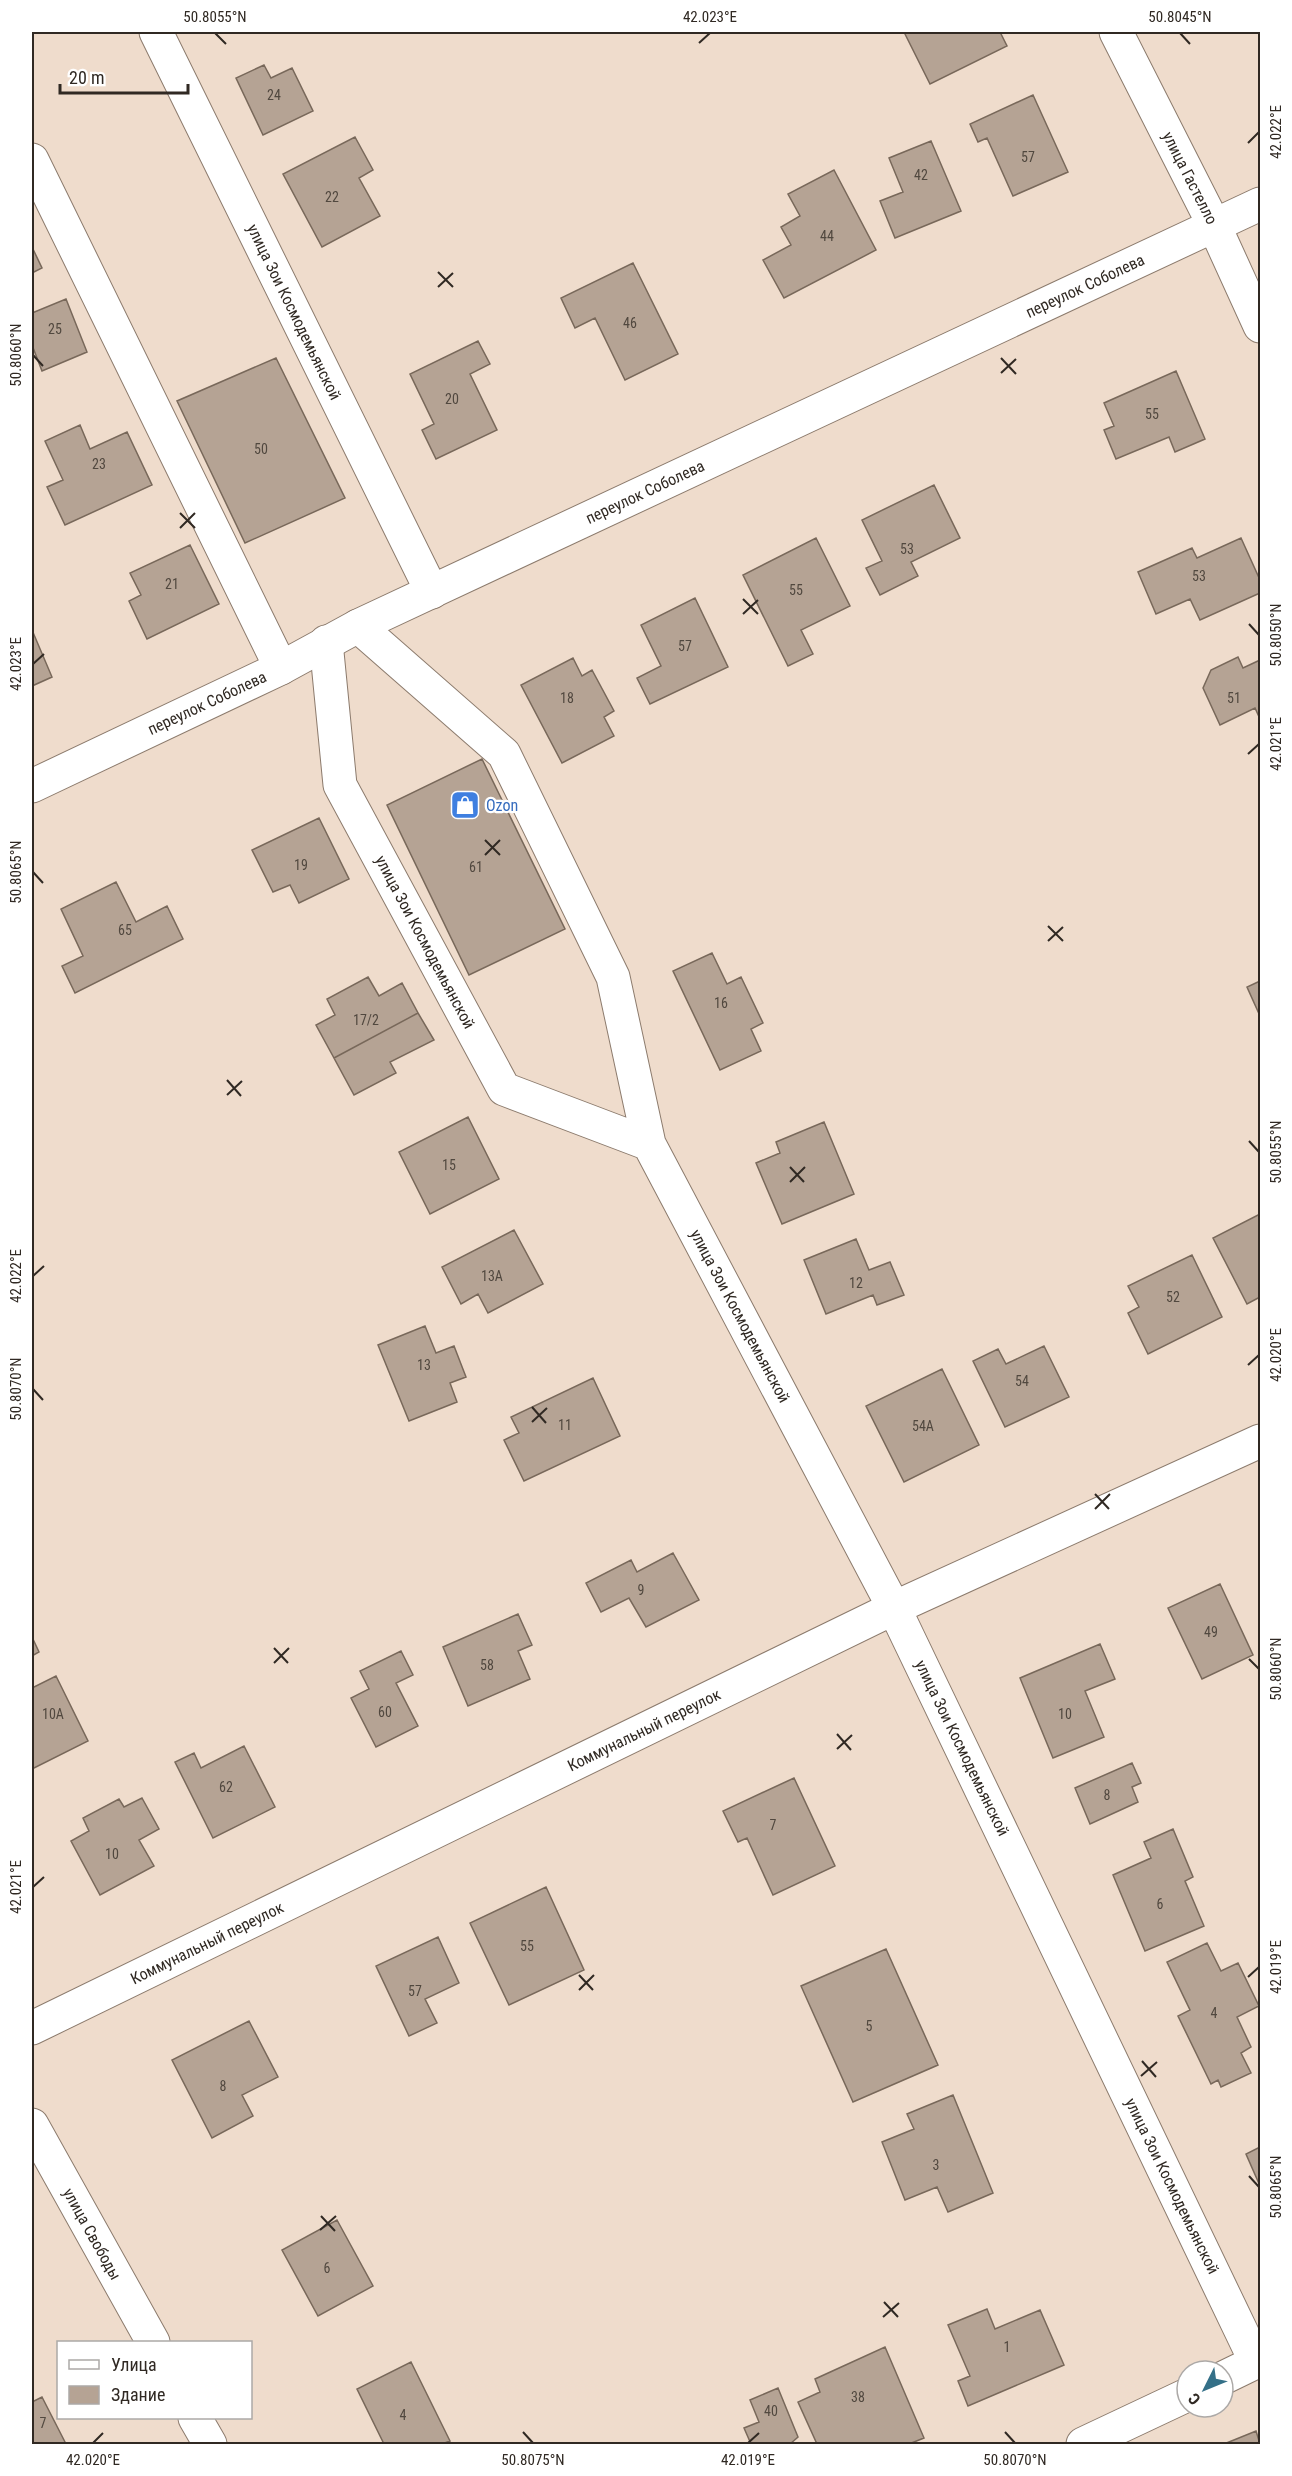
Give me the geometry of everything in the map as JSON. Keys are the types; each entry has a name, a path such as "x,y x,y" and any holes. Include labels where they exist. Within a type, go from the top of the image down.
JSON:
{"street":[{"name":"улица Зои Космодемьянской","path":"156,32 432,592"},
{"name":"улица Гастелло","path":"1116,32 1214,225 1260,327"},
{"path":"32,160 281,668"},
{"name":"переулок Соболева","path":"32,786 281,668 358,626 1260,204"},
{"name":"улица Зои Космодемьянской","path":"358,626 504,754 613,977 649,1144 894,1608 1258,2361"},
{"name":"улица Зои Космодемьянской","path":"326,642 340,785 504,1089 649,1144"},
{"name":"Коммунальный переулок","path":"32,2028 894,1608 1260,1442"},
{"name":"улица Свободы","path":"32,2125 152,2341"},
{"path":"1235,2372 1258,2361"},
{"path":"1083,2445 1175,2401"},
{"path":"196,2419 210,2445"}],"building":[{"path":"904,32 1000,32 1007,46 930,84"},
{"path":"264,65 271,78 292,68 313,111 263,135 236,78"},
{"path":"1033,95 1068,172 1013,196 987,138 978,142 970,124"},
{"path":"355,137 373,170 359,178 380,216 322,247 283,174"},
{"path":"931,141 961,211 895,238 880,201 903,192 889,158"},
{"path":"834,170 876,250 784,298 763,260 791,245 781,227 800,216 788,194"},
{"path":"32,247 42,268 32,273"},
{"path":"633,263 678,354 625,380 595,318 575,328 561,298"},
{"path":"66,299 87,352 42,371 32,345 32,313"},
{"path":"478,341 490,364 470,374 497,430 436,459 422,430 434,424 410,374"},
{"path":"276,358 345,498 245,543 177,401"},
{"path":"1176,371 1205,439 1175,452 1169,437 1116,459 1104,430 1114,426 1104,403"},
{"path":"80,425 90,449 127,432 152,485 65,525 47,487 63,480 45,441"},
{"path":"934,485 960,538 911,562 918,576 880,595 866,568 882,561 862,520"},
{"path":"816,538 850,606 801,630 813,654 788,666 743,575"},
{"path":"1241,538 1260,580 1260,593 1200,620 1190,599 1156,614 1138,572 1192,548 1197,558"},
{"path":"190,545 219,604 147,639 129,601 141,595 130,573"},
{"path":"695,598 728,667 650,704 637,678 661,666 641,625"},
{"path":"32,630 52,677 32,686"},
{"path":"1238,657 1243,668 1260,660 1260,719 1255,708 1220,725 1203,688 1211,670"},
{"path":"573,658 582,676 592,670 614,711 604,717 614,736 562,763 521,685"},
{"path":"482,759 565,929 469,975 387,805"},
{"path":"319,818 349,879 299,903 290,885 273,892 252,850"},
{"path":"116,882 136,922 167,906 183,939 75,993 62,966 83,956 61,909"},
{"path":"712,953 727,984 741,977 763,1023 751,1029 761,1051 720,1070 673,971"},
{"path":"368,977 379,996 402,983 418,1013 334,1058 316,1025 335,1015 327,999"},
{"path":"1260,981 1260,1016 1247,987"},
{"path":"418,1013 434,1040 390,1062 396,1073 354,1095 334,1058"},
{"path":"468,1117 499,1179 430,1214 399,1152"},
{"path":"824,1122 854,1194 782,1224 756,1163 780,1153 776,1142"},
{"path":"1260,1214 1260,1297 1247,1304 1213,1238"},
{"path":"514,1230 543,1284 488,1313 478,1294 461,1304 442,1267"},
{"path":"856,1239 869,1270 890,1262 904,1295 877,1305 873,1295 826,1314 804,1260"},
{"path":"1192,1255 1222,1317 1148,1354 1128,1313 1139,1307 1128,1286"},
{"path":"425,1326 436,1353 454,1346 466,1377 450,1383 457,1402 409,1421 378,1345"},
{"path":"1044,1346 1069,1397 1005,1427 973,1361 998,1349 1006,1364"},
{"path":"942,1369 979,1445 904,1482 866,1406"},
{"path":"593,1378 620,1436 524,1481 504,1440 519,1433 511,1417"},
{"path":"673,1553 699,1600 646,1627 629,1598 601,1612 586,1583 631,1560 637,1572"},
{"path":"1220,1584 1253,1655 1202,1679 1168,1608"},
{"path":"518,1614 532,1645 518,1651 530,1679 468,1706 443,1647"},
{"path":"32,1637 39,1652 32,1656"},
{"path":"1100,1644 1115,1679 1085,1691 1104,1737 1053,1758 1020,1678"},
{"path":"401,1651 413,1675 396,1683 418,1726 376,1747 351,1698 369,1689 360,1671"},
{"path":"56,1676 88,1741 32,1769 32,1688"},
{"path":"244,1746 275,1807 213,1838 175,1762 194,1753 201,1768"},
{"path":"1132,1763 1141,1783 1132,1787 1138,1802 1090,1824 1075,1788"},
{"path":"794,1778 835,1866 773,1895 747,1838 738,1842 723,1811"},
{"path":"142,1798 159,1829 139,1840 154,1866 100,1895 71,1841 89,1831 83,1818 119,1799 124,1807"},
{"path":"1173,1829 1193,1877 1185,1881 1204,1926 1145,1951 1113,1875 1151,1858 1144,1842"},
{"path":"546,1887 584,1970 509,2005 470,1923"},
{"path":"438,1937 459,1983 425,1999 437,2023 409,2036 376,1966"},
{"path":"1207,1943 1221,1971 1238,1963 1259,2006 1237,2017 1251,2047 1241,2053 1251,2073 1221,2087 1218,2080 1211,2084 1178,2016 1190,2010 1167,1962"},
{"path":"886,1949 938,2065 853,2102 801,1986"},
{"path":"249,2021 278,2077 242,2095 253,2116 212,2138 172,2060"},
{"path":"953,2095 993,2193 948,2212 937,2187 905,2200 882,2142 914,2129 907,2114"},
{"path":"1260,2147 1260,2186 1246,2154"},
{"path":"337,2220 373,2286 318,2316 282,2250"},
{"path":"987,2309 995,2329 1040,2310 1064,2365 968,2406 958,2381 970,2376 948,2325"},
{"path":"885,2347 924,2438 909,2444 817,2444 798,2402 820,2392 815,2379"},
{"path":"411,2362 450,2441 442,2444 384,2444 357,2389"},
{"path":"778,2388 798,2437 790,2444 751,2444 744,2428 759,2422 750,2400"},
{"path":"42,2397 66,2444 32,2444 32,2402"},
{"path":"1256,2431 1260,2444 1224,2444"}],"place":[{"name":"Ozon","path":"465,805"}]}
